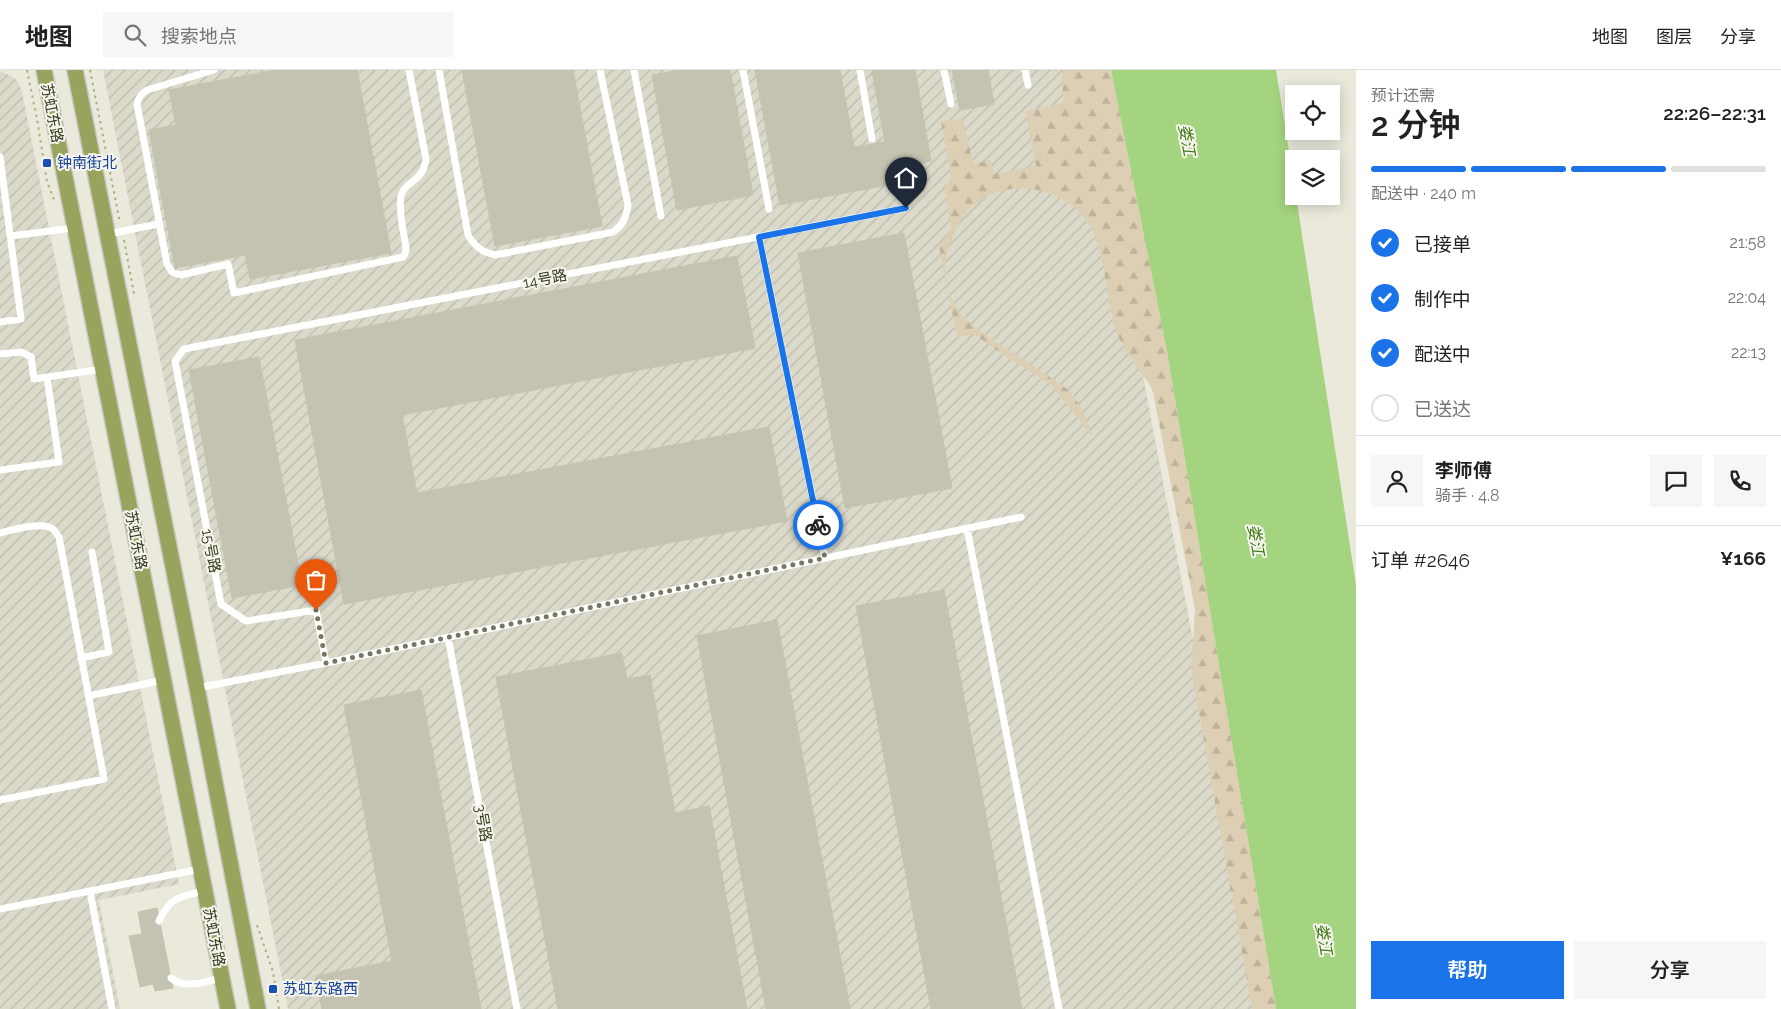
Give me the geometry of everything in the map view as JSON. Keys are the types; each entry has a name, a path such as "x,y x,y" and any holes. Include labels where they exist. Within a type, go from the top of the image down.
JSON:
{"main road":[{"name":"苏虹东路","path":"44,70 228,1009"},
{"name":"苏虹东路","path":"75,70 197,688 258,1009"}],"lane":[{"path":"214,70 147,90 138,98 137,104 167,264 172,272 181,274 228,264 234,293 403,257 406,248 400,196 405,188 425,168 426,159 409,70"},
{"path":"439,70 468,235 473,244 484,253 495,255 612,232 621,226 626,217 628,205 600,70"},
{"path":"634,70 661,216"},
{"path":"743,70 769,209"},
{"path":"860,70 872,139"},
{"path":"944,70 950,104"},
{"path":"1025,70 1028,85"},
{"path":"0,156 21,320 0,322"},
{"name":"14号路","path":"184,349 906,208"},
{"path":"108,234 158,224"},
{"path":"11,236 74,228"},
{"path":"759,237 825,558"},
{"name":"15号路","path":"184,349 174,361 221,604 246,621 316,610 326,663"},
{"path":"0,354 21,352 31,357 34,379 102,369"},
{"path":"0,470 59,462 47,377"},
{"path":"197,688 326,663 1021,517"},
{"path":"0,533 38,525 54,530 59,537 104,779 0,800"},
{"path":"967,528 1059,1009"},
{"path":"81,658 109,652 92,552"},
{"name":"3号路","path":"448,637 517,1009"},
{"path":"88,696 163,680"},
{"path":"0,910 201,869"},
{"path":"159,921 164,910 171,902 179,897 205,890"},
{"path":"90,891 112,1009"},
{"path":"171,978 176,982 184,984 222,978"}],"shaded area":[{"path":"103,70 1085,70 1263,1009 288,1009"},
{"path":"0,71 13,77 18,82 22,92 179,884 99,900 120,1009 0,1009"}],"green space":[{"path":"1062,70 1111,70 1167,351 1276,1009 1252,1009 1191,668 1195,609 1153,392 1117,334 1111,314 1097,240 1083,216 1071,205 1056,196 1041,191 1008,190 993,194 978,202 966,213 960,222 946,258 946,273 950,295 962,315 980,331 1067,389 1076,399 1082,410 1092,436 1051,385 974,334 957,337 939,246 951,231 944,184 952,182 941,121 963,118 973,164 990,160 994,174 1036,166 1025,111 1063,103"}],"water":[{"name":"娄江","path":"1111,70 1276,70 1285,126 1285,140 1287,140 1289,150 1285,150 1285,205 1297,205 1356,585 1356,1009 1276,1009 1167,351"}],"building":[{"path":"275,70 357,70 391,253 250,279 245,255 175,268 149,130 176,125 169,90"},
{"path":"462,70 573,70 602,226 495,246"},
{"path":"680,70 730,70 753,195 677,210 652,75"},
{"path":"755,70 840,70 854,147 885,142 872,70 915,70 931,161 912,165 915,180 780,205"},
{"path":"952,70 988,70 994,104 960,110"},
{"path":"904,233 952,488 845,508 798,253"},
{"path":"737,256 755,348 402,415 417,493 769,427 787,521 344,604 295,340"},
{"path":"259,357 302,585 232,598 189,370"},
{"path":"944,590 1022,1009 931,1009 856,606"},
{"path":"777,620 850,1009 766,1009 697,636"},
{"path":"622,653 627,679 650,675 675,813 709,806 747,1009 558,1009 496,677"},
{"path":"421,690 481,1009 401,1009 344,705"},
{"path":"157,908 173,988 155,991 153,984 140,987 129,936 142,934 138,912"},
{"path":"392,961 401,1009 322,1009 316,976"}],"way so far":[{"path":"316,610 326,663 825,558 818,525"}],"place":[{"name":"钟南街北","path":"47,163"},
{"name":"苏虹东路西","path":"273,989"}],"route":[{"path":"818,525 759,237 906,208"}]}
